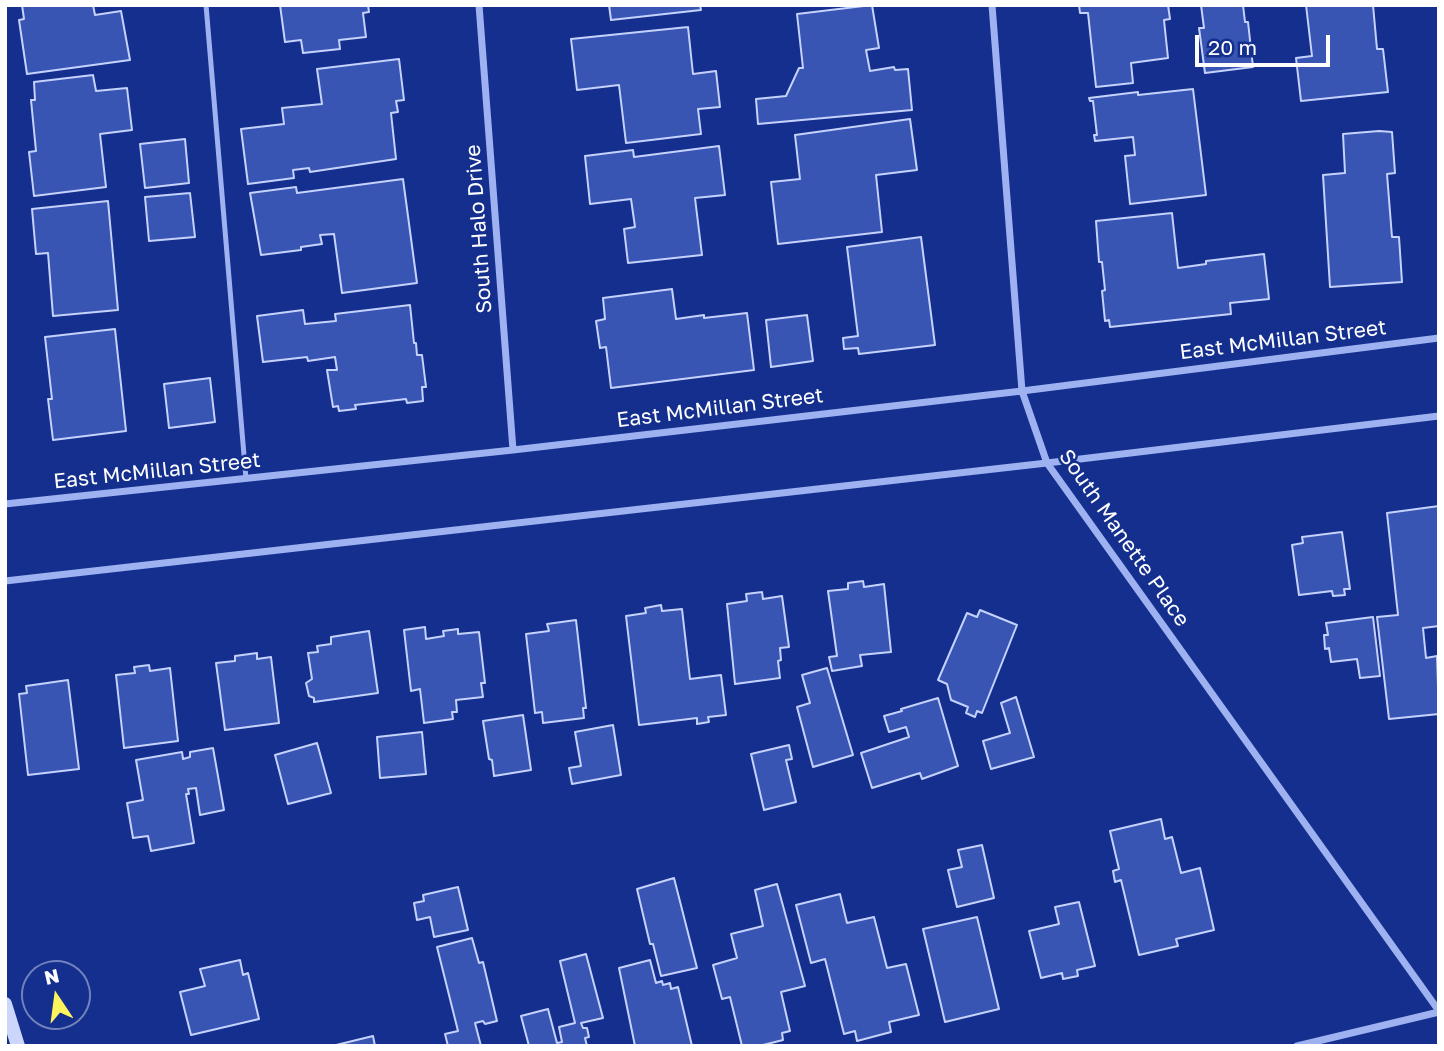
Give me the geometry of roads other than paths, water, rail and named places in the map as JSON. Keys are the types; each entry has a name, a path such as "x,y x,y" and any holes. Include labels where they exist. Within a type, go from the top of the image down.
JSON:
{"street":[{"name":"South Halo Drive","path":"480,5 513,450"},
{"name":"South Manette Place","path":"992,5 1022,391 1047,464 1439,1012"},
{"name":"East McMillan Street","path":"5,504 513,450 1022,391 1439,338"},
{"path":"5,581 1047,464 1439,416"},
{"path":"5,1004 18,1046"},
{"path":"1297,1046 1439,1012"}],"lane":[{"path":"206,5 246,479"}]}
